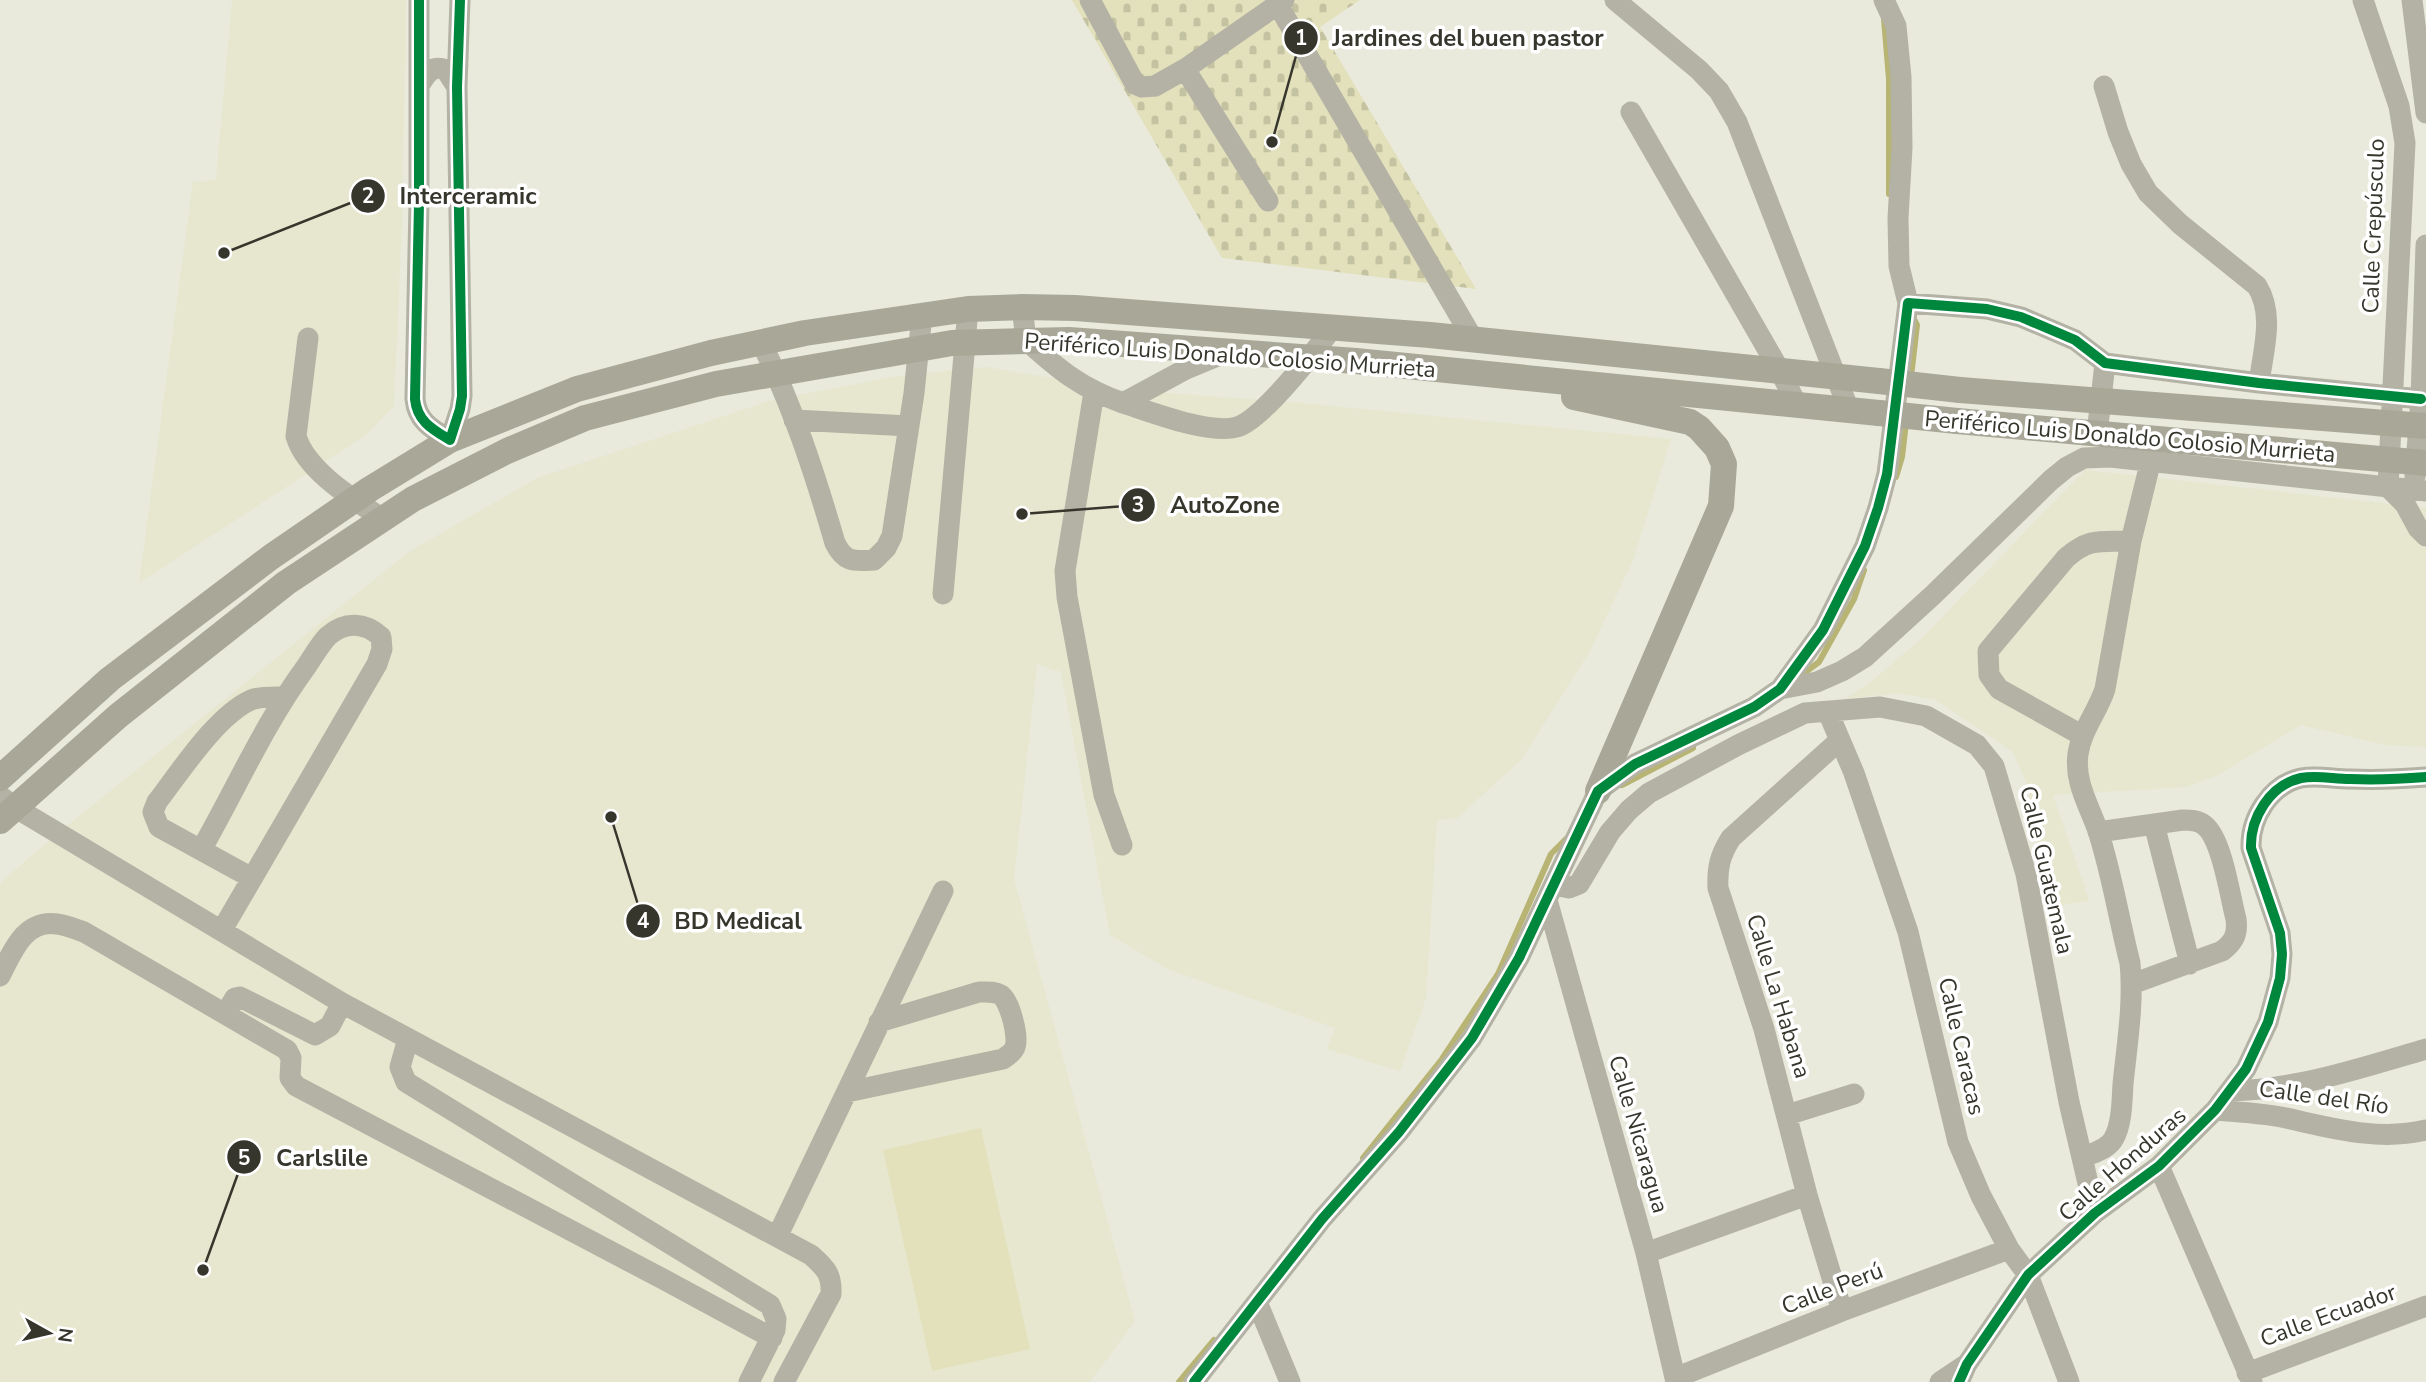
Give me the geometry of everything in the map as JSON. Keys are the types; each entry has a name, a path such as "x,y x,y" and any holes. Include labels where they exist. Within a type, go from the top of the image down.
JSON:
{"main road":[{"name":"Periférico Luis Donaldo Colosio Murrieta","path":"0,778 110,679 271,557 450,440 577,389 711,353 805,333 922,315 968,309 1075,308 1333,327 1960,390 2422,426"},
{"name":"Periférico Luis Donaldo Colosio Murrieta","path":"5,808 286,583 413,499 508,451 585,418 716,384 920,347 967,342 1069,340 1310,358 2421,463"},
{"path":"1453,371 1690,422 1707,434 1724,464 1721,506 1598,791"},
{"path":"413,499 450,440 508,451"}],"street":[{"path":"419,0 415,399 418,416 423,422 450,440 462,396 457,87 460,0"},
{"path":"1090,0 1135,84 1142,87 1155,86 1185,69 1281,2 1473,339"},
{"path":"1615,0 1699,70 1719,91 1742,134 1849,410"},
{"path":"1780,690 1823,630 1865,546 1886,474 1908,303 1899,266 1901,77 1896,26 1884,0"},
{"name":"Calle Crepúsculo","path":"2363,0 2399,106 2405,143 2388,487"},
{"path":"2412,0 2426,113"},
{"path":"419,86 429,70 437,67 446,70 457,87"},
{"path":"1185,69 1268,201"},
{"path":"2104,86 2127,153 2148,193 2180,224 2257,286 2265,299 2268,317 2259,383"},
{"path":"1630,112 1797,405"},
{"path":"2426,245 2421,463 2415,495 2418,528 2426,536"},
{"path":"1908,303 1987,309 2021,317 2075,340 2105,363 2259,383 2421,398"},
{"path":"1022,307 1026,340 1060,371 1094,392 1205,427 1236,428 1248,423 1310,358 1333,327"},
{"path":"943,594 968,309"},
{"path":"761,342 811,462 841,555 852,560 874,560 892,537 920,347 922,315"},
{"path":"308,338 296,436 299,447 324,475 383,519"},
{"path":"1123,403 1186,369 1227,352"},
{"path":"2097,434 2105,363"},
{"path":"1094,392 1065,571 1067,597 1104,795 1122,845"},
{"path":"794,420 909,426"},
{"path":"1195,1382 1322,1219 1399,1132 1472,1038 1519,958 1598,791 1635,764 1754,707 1780,690 1817,682 1865,657 2030,500 2067,467 2084,458 2151,460 2388,487 2415,495"},
{"path":"2082,1158 2105,1147 2114,1140 2117,1131 2132,984 2130,963 2098,832 2077,776 2078,752 2083,736 2100,707 2105,689 2131,541 2151,460"},
{"path":"2083,736 2000,689 1989,675 1988,651 2080,545 2131,541"},
{"path":"201,850 284,697 328,636 348,625 358,624 371,628 381,637 382,649 377,664 222,930"},
{"path":"252,878 159,827 153,811 157,802 213,731 232,712 250,700 284,697"},
{"name":"Calle Guatemala","path":"1551,893 1579,884 1610,832 1629,810 1649,793 1805,713 1880,707 1926,716 1977,745 1994,766 2026,874 2068,1102 2095,1213"},
{"name":"Calle Caracas","path":"1828,712 1858,785 1908,932 1958,1142 1980,1196 2009,1249 2028,1275 2069,1382"},
{"name":"Calle La Habana","path":"1840,740 1731,838 1722,852 1717,871 1718,888 1764,1028 1842,1311"},
{"name":"Calle Honduras","path":"1963,1373 2028,1275 2095,1213 2159,1166 2216,1110 2246,1069 2268,1022 2280,978 2280,933 2251,848 2250,836 2254,820 2262,806 2273,794 2298,779 2314,776 2388,780 2426,777"},
{"path":"5,808 222,930 342,1003 811,1255 825,1268 831,1281 831,1294 784,1382"},
{"path":"2098,832 2194,820 2206,825 2217,842 2237,928 2234,941 2222,951 2132,984"},
{"path":"2154,824 2190,964"},
{"path":"778,1236 943,891"},
{"name":"Calle Nicaragua","path":"1551,893 1646,1253 1676,1380"},
{"path":"0,976 19,940 29,930 55,923 84,932 287,1050 291,1058 290,1079 296,1086 772,1338"},
{"path":"847,1092 1003,1059 1014,1051 1017,1035 1004,998 998,993 990,992 979,992 879,1022"},
{"path":"226,1013 235,998 240,998 315,1035 330,1026 342,1003"},
{"path":"408,1039 400,1067 406,1082 770,1305 776,1319 772,1338 749,1382"},
{"path":"2231,1091 2265,1090 2318,1081 2426,1049"},
{"path":"1787,1115 1854,1094"},
{"name":"Calle del Río","path":"2216,1110 2278,1117 2365,1134 2414,1133 2426,1130"},
{"path":"2159,1166 2250,1377"},
{"path":"1646,1253 1808,1195"},
{"name":"Calle Perú","path":"1676,1380 1842,1311 2009,1249"},
{"path":"1256,1303 1290,1382"},
{"name":"Calle Ecuador","path":"2250,1377 2426,1306"},
{"path":"1940,1382 1963,1373"}],"shaded area":[{"path":"232,0 406,0 402,221 394,406 366,435 139,583 193,182 216,180"},
{"path":"986,367 1124,390 1301,403 1671,439 1633,560 1590,651 1521,760 1457,818 1437,820 1426,998 1400,1071 1327,1049 1335,1028 1170,970 1110,935 1061,672 1037,664 1014,879 1135,1321 1090,1382 0,1382 0,883 58,833 409,552 537,478 772,400 899,376"},
{"path":"2085,470 2426,508 2426,747 2386,745 2301,725 2214,777 2186,787 2053,795 2089,900 2047,908 2028,786 2013,752 1936,700 1898,693 1844,699 1866,686 1921,639"}],"green space":[{"path":"1072,0 1360,0 1320,27 1476,289 1222,258"},
{"path":"981,1128 1030,1349 932,1371 883,1150"}],"waterway":[{"path":"1884,19 1889,79 1889,194"},
{"path":"1911,377 1917,325 1914,319"},
{"path":"1896,477 1902,457 1906,423"},
{"path":"1800,676 1819,662 1854,599 1864,570"},
{"path":"1622,785 1693,748"},
{"path":"1363,1158 1442,1059 1498,974 1551,854 1566,839"},
{"path":"1179,1382 1214,1340"}],"cycle path":[{"path":"419,0 415,399 422,419 450,440 462,396 457,87 460,0"},
{"path":"1194,1382 1322,1219 1399,1132 1472,1038 1519,958 1598,791 1635,764 1754,707 1780,689 1823,630 1865,546 1887,474 1908,303 1987,309 2021,317 2075,340 2105,363 2259,383 2421,399"},
{"path":"1959,1382 1967,1364 2028,1275 2095,1213 2159,1166 2215,1110 2246,1069 2268,1022 2280,978 2282,954 2280,933 2251,848 2254,825 2264,804 2280,788 2301,778 2426,777"}],"place":[{"name":"Jardines del buen pastor","path":"1272,142"},
{"name":"Interceramic","path":"224,253"},
{"name":"AutoZone","path":"1022,514"},
{"name":"BD Medical","path":"611,817"},
{"name":"Carlslile","path":"203,1270"}]}
